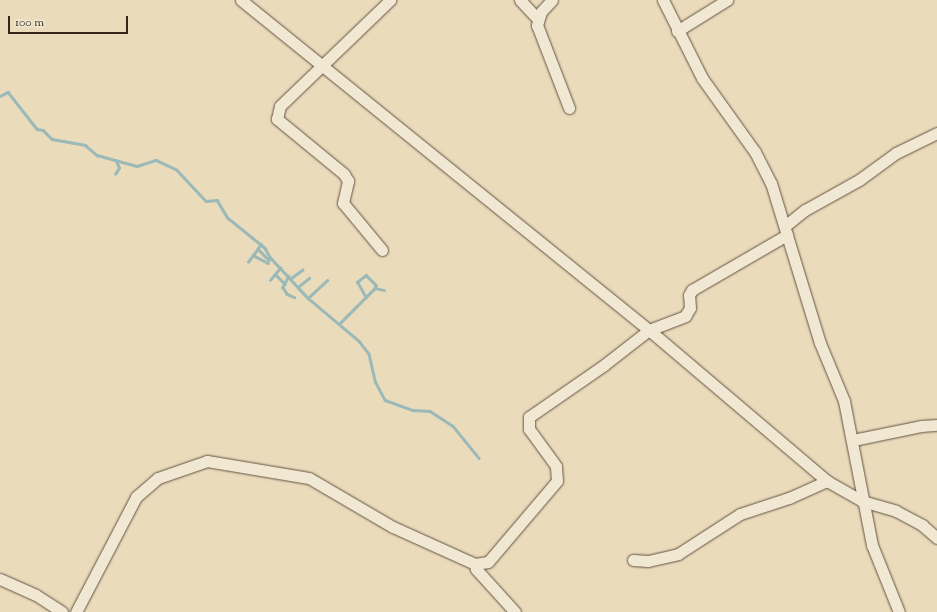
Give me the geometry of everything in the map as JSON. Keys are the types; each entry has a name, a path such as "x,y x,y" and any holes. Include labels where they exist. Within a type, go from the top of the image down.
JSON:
{"street":[{"path":"241,0 649,330 827,481 862,501 896,511 922,525 937,538"},
{"path":"382,250 344,203 348,181 344,174 276,119 280,106 390,0"},
{"path":"520,0 538,18 540,35 569,108"},
{"path":"538,18 552,0"},
{"path":"662,0 702,78 763,166 786,231 820,343 844,402 853,440 855,468 872,544 899,612"},
{"path":"677,31 727,0"},
{"path":"76,612 136,497 158,478 207,461 309,478 393,527 475,564 488,562 557,481 556,466 529,429 530,417 604,365 649,330 685,316 690,308 688,295 692,290 786,231 805,210 859,180 896,153 937,133"},
{"path":"853,440 921,426 937,425"},
{"path":"633,560 648,561 678,554 740,514 789,498 827,481"},
{"path":"475,564 476,569 515,612"},
{"path":"0,579 36,595 62,612"}],"waterway":[{"path":"0,96 8,92 37,129 43,130 52,139 85,145 97,155 137,166 156,160 177,170 206,201 217,200 228,218 265,248 270,257 308,298 359,341 369,354 375,381 385,400 413,410 430,411 453,426 479,458"},
{"path":"115,174 119,168 116,161"},
{"path":"248,262 261,244"},
{"path":"259,250 269,260"},
{"path":"253,255 268,263"},
{"path":"270,280 280,268"},
{"path":"291,278 302,270"},
{"path":"275,274 285,284"},
{"path":"366,298 357,282 366,275 376,285 375,288"},
{"path":"289,276 283,287 287,294 294,297"},
{"path":"298,287 309,278"},
{"path":"308,298 327,280"},
{"path":"340,323 375,288 384,290"}]}
